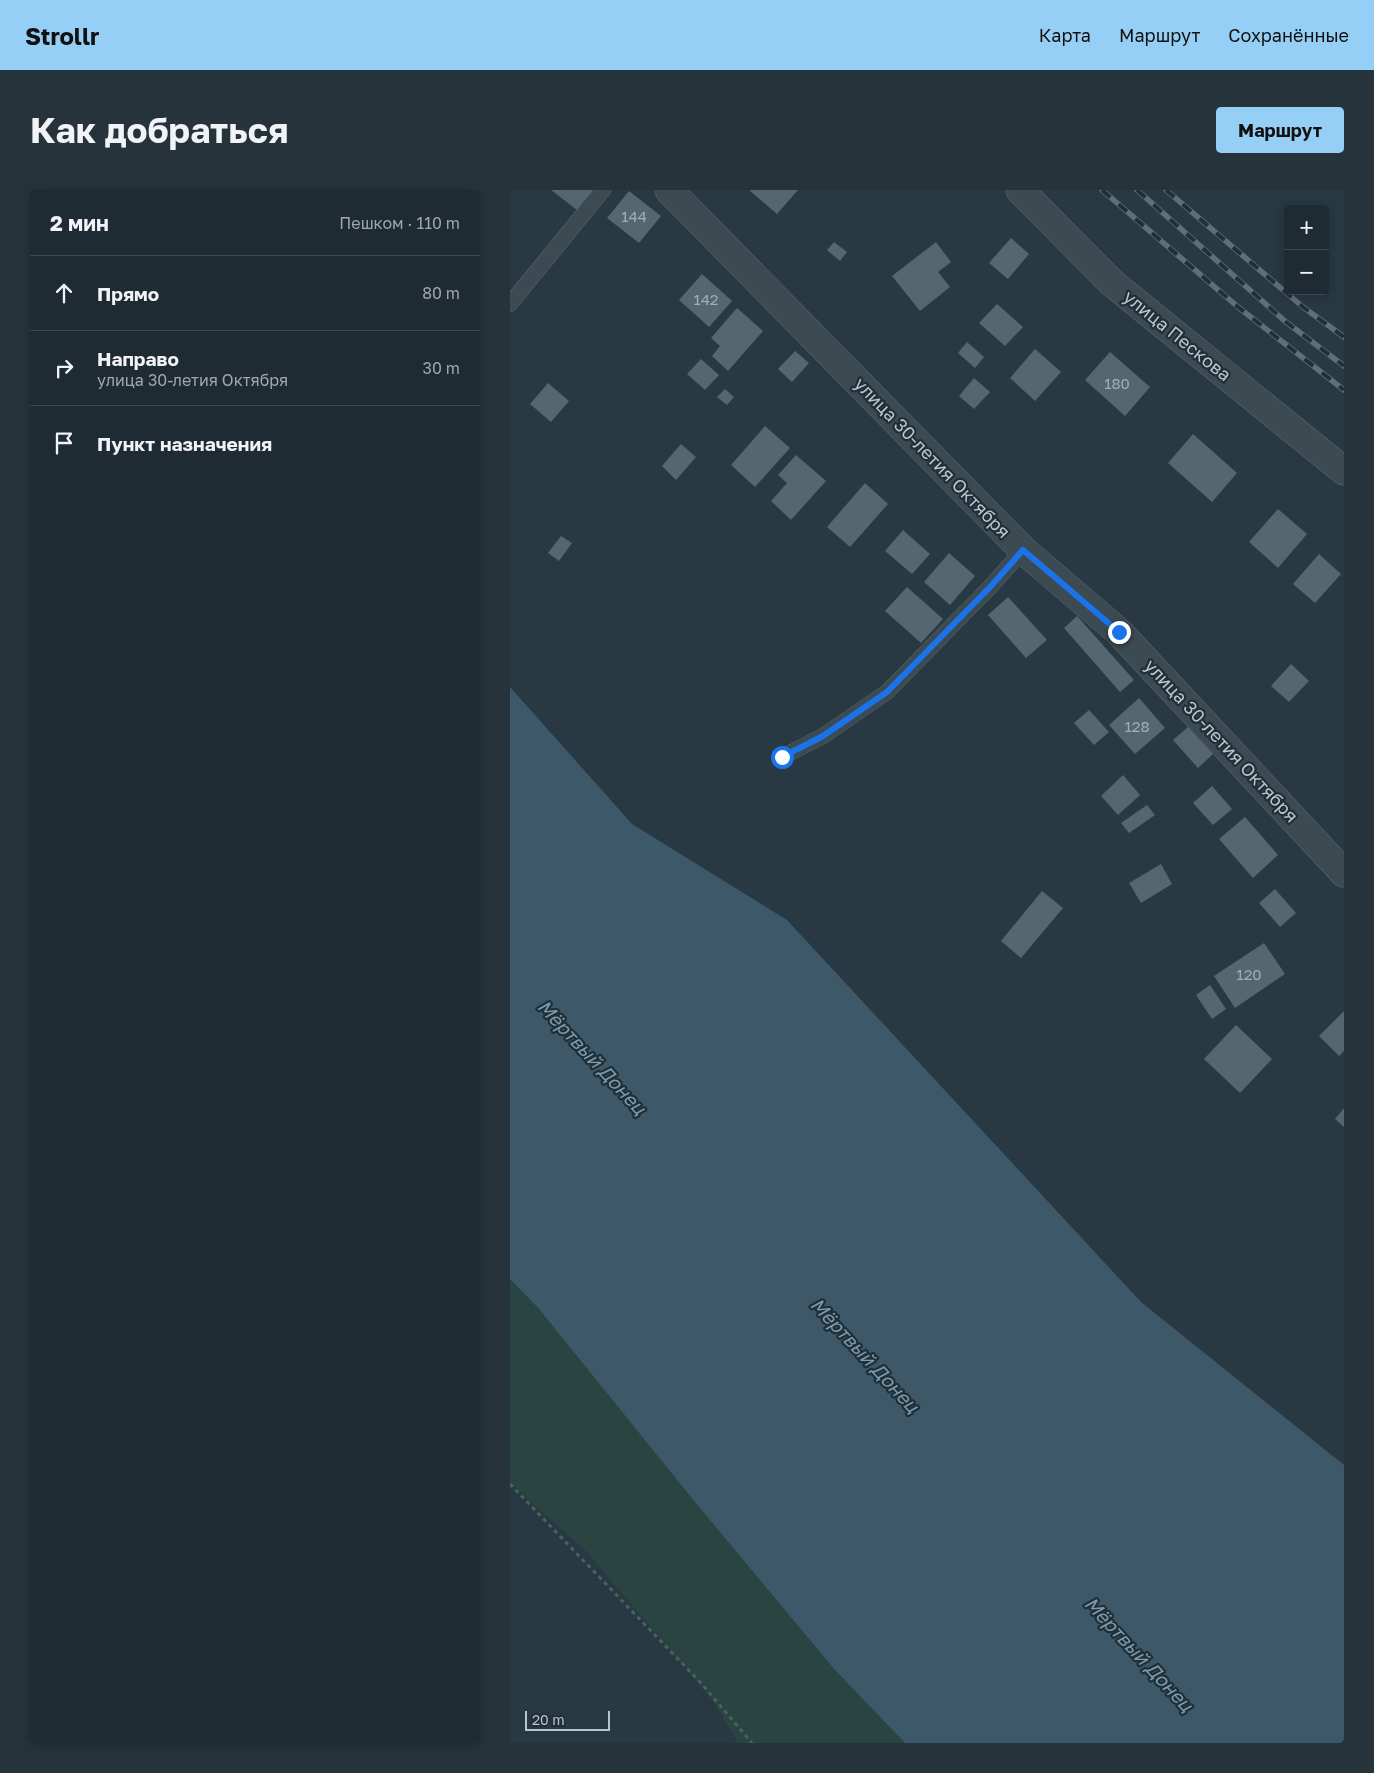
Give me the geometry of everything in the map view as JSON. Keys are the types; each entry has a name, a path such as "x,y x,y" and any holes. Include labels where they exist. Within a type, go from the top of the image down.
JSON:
{"street":[{"name":"улица 30-летия Октября","path":"670,190 1023,550 1119,632 1344,873"},
{"name":"улица Пескова","path":"1020,190 1111,282 1344,471"}],"lane":[{"path":"510,304 604,190"},
{"path":"782,757 823,736 887,692 992,585 1023,550"}],"path":[{"path":"510,1484 700,1682 752,1743"}],"green space":[{"path":"510,1279 539,1309 835,1670 905,1743 738,1743 714,1702 585,1550 510,1483"}],"water":[{"name":"Мёртвый Донец","path":"510,687 632,824 787,920 1141,1302 1344,1465 1344,1743 905,1743 835,1670 695,1502 539,1309 510,1279"}],"building":[{"path":"551,190 593,190 577,210"},
{"path":"749,190 798,190 777,214"},
{"path":"629,191 661,216 639,243 607,218"},
{"path":"1011,238 1029,254 1008,279 989,263"},
{"path":"834,242 847,252 840,261 827,250"},
{"path":"936,242 951,262 938,272 950,287 920,311 892,276"},
{"path":"702,274 732,301 709,327 679,300"},
{"path":"997,304 1023,327 1005,346 979,323"},
{"path":"737,308 763,331 728,371 712,356 720,346 711,338"},
{"path":"967,342 984,357 975,368 958,353"},
{"path":"1035,349 1061,372 1035,401 1010,378"},
{"path":"795,351 809,363 792,382 778,369"},
{"path":"1110,352 1150,387 1125,416 1085,380"},
{"path":"701,359 719,375 705,390 687,374"},
{"path":"974,378 990,392 974,409 959,396"},
{"path":"548,383 569,401 551,422 530,404"},
{"path":"725,389 734,397 727,405 717,397"},
{"path":"765,426 790,448 755,487 731,465"},
{"path":"1193,434 1237,473 1212,502 1168,463"},
{"path":"681,444 696,457 676,480 662,466"},
{"path":"796,455 826,481 791,520 771,501 787,483 778,475"},
{"path":"865,483 888,504 850,547 827,527"},
{"path":"1278,509 1307,534 1278,568 1249,542"},
{"path":"903,530 930,554 912,574 885,551"},
{"path":"561,536 572,543 559,561 548,553"},
{"path":"949,553 975,576 950,605 924,582"},
{"path":"1319,554 1341,574 1315,603 1293,584"},
{"path":"907,587 943,619 921,643 885,611"},
{"path":"1008,597 1047,640 1026,658 988,615"},
{"path":"1077,616 1134,680 1120,692 1064,628"},
{"path":"1291,664 1309,681 1289,702 1271,686"},
{"path":"1139,698 1165,728 1135,754 1109,725"},
{"path":"1089,710 1109,732 1094,745 1074,723"},
{"path":"1188,727 1213,754 1198,768 1173,740"},
{"path":"1123,775 1140,795 1118,815 1101,796"},
{"path":"1212,786 1232,809 1213,825 1193,803"},
{"path":"1147,805 1155,815 1129,833 1121,823"},
{"path":"1245,817 1278,855 1253,878 1219,839"},
{"path":"1161,864 1172,884 1141,903 1129,883"},
{"path":"1275,889 1296,913 1280,927 1259,903"},
{"path":"1042,891 1063,908 1021,958 1001,941"},
{"path":"1264,943 1285,974 1235,1008 1214,976"},
{"path":"1210,985 1226,1009 1212,1019 1196,995"},
{"path":"1344,1011 1344,1051 1339,1056 1319,1036"},
{"path":"1236,1025 1272,1059 1240,1093 1204,1059"},
{"path":"1344,1108 1344,1127 1335,1119"}],"railway":[{"path":"1102,190 1238,307 1344,390"},
{"path":"1137,190 1286,322 1344,366"},
{"path":"1166,190 1303,307 1344,337"}],"route":[{"path":"782,757 823,736 887,692 924,656 1023,550 1119,632"}]}
